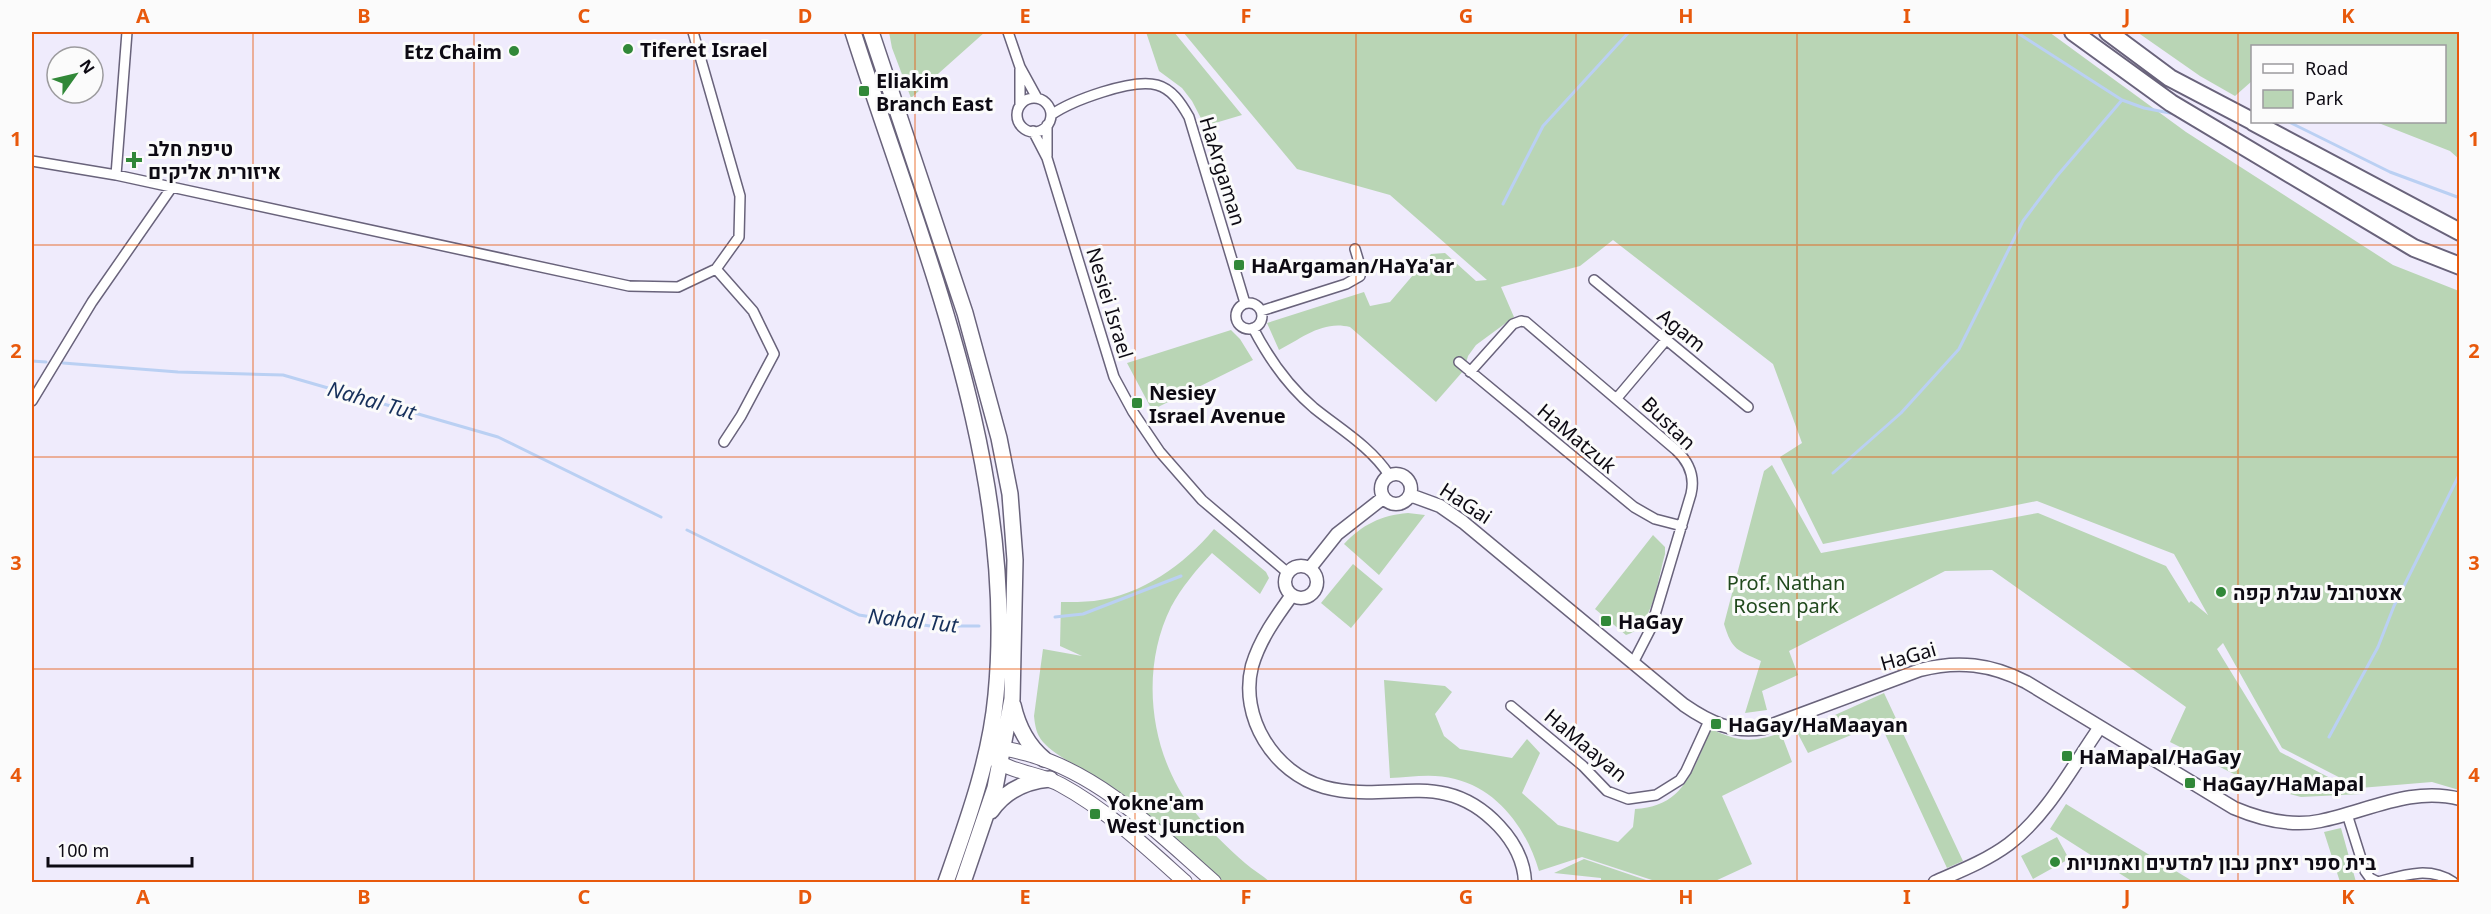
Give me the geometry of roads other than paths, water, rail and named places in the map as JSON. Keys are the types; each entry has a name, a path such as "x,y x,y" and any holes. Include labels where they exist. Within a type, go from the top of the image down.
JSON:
{"highway":[{"path":"2073,32 2171,103 2414,248 2460,266"},
{"path":"2108,32 2170,78 2251,120"},
{"path":"2257,123 2460,232"}],"main road":[{"path":"845,32 855,38 954,343 969,396 981,453 996,554 998,611 996,696 986,752 972,806 946,882"},
{"path":"871,32 897,116 965,314 999,438 1010,494 1015,560 1012,699 1004,747 985,821 963,882"},
{"path":"878,52 882,32"},
{"path":"1012,699 1021,731 1035,752 1044,759"},
{"path":"986,752 1004,747 1044,759 1076,773 1125,806 1214,882"},
{"path":"986,752 1000,764 1050,780 1098,808 1185,882"},
{"path":"985,821 993,808 1007,794 1027,783 1050,780"}],"street":[{"path":"116,175 127,32"},
{"path":"32,161 116,175 629,286 678,287 716,269 739,237 740,196 693,32"},
{"path":"1008,32 1020,67 1051,115 1047,125 1039,131 1027,130 1019,122 1020,67"},
{"name":"HaArgaman","path":"1051,115 1064,106 1139,84 1157,85 1175,96 1188,117 1245,303"},
{"path":"1020,105 1028,99 1041,100"},
{"name":"HaArgaman","path":"1041,100 1064,106"},
{"name":"Nesiei Israel","path":"1047,125 1047,158"},
{"name":"Nesiei Israel","path":"1033,131 1047,158 1114,377 1133,412 1160,452 1202,500 1288,573"},
{"path":"32,401 92,302 172,187"},
{"path":"1261,311 1346,284 1360,276 1361,269 1355,249"},
{"path":"716,269 753,311 774,354 741,416 724,441"},
{"name":"Agam","path":"1594,280 1748,407"},
{"path":"1245,303 1252,303 1261,311 1260,323 1253,328 1242,326 1237,320 1238,308 1245,303"},
{"name":"Bustan","path":"1470,372 1514,324 1523,321 1534,327 1617,398 1680,455 1690,469 1692,489 1682,526 1651,628 1634,663"},
{"path":"1253,328 1267,355 1292,387 1370,452 1389,475"},
{"path":"1617,398 1666,340"},
{"name":"HaMatzuk","path":"1459,363 1634,507 1655,519 1682,526"},
{"path":"1389,475 1404,477 1411,485 1410,495 1400,504 1390,504 1383,498 1381,485 1389,475"},
{"name":"HaGai","path":"1410,495 1440,506 1463,522 1684,705 1709,721 1732,729 1764,728 1907,674 1932,667 1957,664 1981,665 2015,676 2234,808 2252,816 2272,821 2318,822 2405,797 2429,795 2460,799"},
{"path":"1310,568 1346,525 1383,498"},
{"path":"1300,565 1310,568 1317,577 1313,593 1303,598 1292,595 1286,587 1288,573 1300,565"},
{"path":"1292,595 1264,636 1252,668 1250,693 1253,717 1262,739 1277,759 1297,775 1322,786 1352,793 1425,790 1443,792 1461,798 1489,816 1508,835 1520,859 1525,882"},
{"name":"HaMaayan","path":"1511,706 1583,766 1607,791 1628,799 1656,795 1680,780 1709,721"},
{"path":"1935,882 1987,858 2026,828 2051,799 2100,727"},
{"path":"2347,814 2365,871 2370,878 2378,882 2415,873 2429,873 2442,875 2453,882"}],"waterway":[{"path":"1503,204 1543,126 1629,32"},
{"path":"2016,32 2122,100 2144,108 2175,114"},
{"path":"1833,473 1901,413 1959,349 2023,221 2057,176 2122,100"},
{"path":"2291,123 2390,172 2460,198"},
{"name":"Nahal Tut","path":"32,361 46,362"},
{"name":"Nahal Tut","path":"63,363 178,372 283,375 498,437 661,517"},
{"path":"2329,737 2378,647 2394,606 2460,473"},
{"name":"Nahal Tut","path":"687,530 859,615 930,626 979,626"},
{"name":"Nahal Tut","path":"1055,617 1083,614 1181,576"}],"place":[{"name":"Tiferet Israel","path":"628,49"},
{"name":"Etz Chaim","path":"514,51"},
{"name":"Eliakim Branch East","path":"864,91"},
{"name":"טיפת חלב איזורית אליקים","path":"134,160"},
{"name":"HaArgaman/HaYa'ar","path":"1239,265"},
{"name":"Nesiey Israel Avenue","path":"1137,403"},
{"name":"אצטרובל עגלת קפה","path":"2221,592"},
{"name":"HaGay","path":"1606,621"},
{"name":"HaGay/HaMaayan","path":"1716,724"},
{"name":"HaMapal/HaGay","path":"2067,756"},
{"name":"HaGay/HaMapal","path":"2190,783"},
{"name":"Yokne'am West Junction","path":"1095,814"},
{"name":"בית ספר יצחק נבון למדעים ואמנויות","path":"2055,862"}],"park label":[{"name":"Prof. Nathan Rosen park","path":"1786,594"}]}
